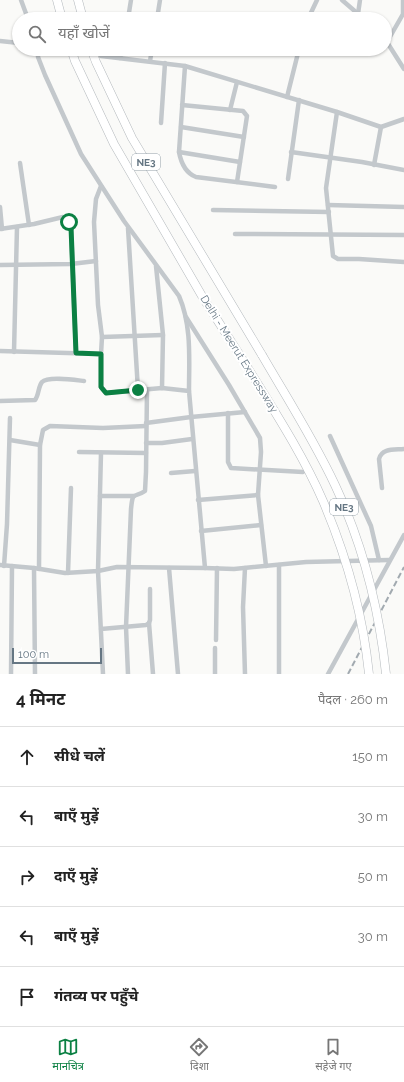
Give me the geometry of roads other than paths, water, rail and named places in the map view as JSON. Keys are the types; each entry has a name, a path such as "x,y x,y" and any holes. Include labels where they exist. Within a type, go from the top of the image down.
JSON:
{"highway":[{"path":"57,0 60,12"},
{"path":"78,0 81,12"},
{"name":"Delhi - Meerut Expressway","path":"73,56 114,144 202,296 246,365 301,457 322,500 339,544 362,623 369,674"},
{"name":"Delhi - Meerut Expressway","path":"94,56 132,138 314,443 335,484 353,528 368,573 376,606 386,674"}],"street":[{"path":"21,0 25,12"},
{"path":"129,12 131,0"},
{"path":"158,12 160,0"},
{"path":"311,12 316,0"},
{"path":"342,0 356,12"},
{"path":"358,12 360,0"},
{"path":"392,31 403,14 404,0"},
{"path":"0,41 12,42"},
{"path":"392,50 404,69"},
{"path":"38,56 41,66 81,154 128,228 179,296 185,315 189,341 189,391 192,438 205,568"},
{"path":"101,56 185,66 337,112 381,127 404,119"},
{"path":"150,61 151,56"},
{"path":"286,97 297,56"},
{"path":"161,123 165,63"},
{"path":"185,66 179,152 183,165 188,173 196,177 275,187"},
{"path":"230,110 237,82"},
{"path":"288,179 298,100"},
{"path":"182,105 243,111 246,113 247,116 237,182"},
{"path":"337,112 326,188 332,256 335,258 404,262"},
{"path":"181,127 244,137"},
{"path":"374,164 381,127"},
{"path":"179,152 240,162"},
{"path":"291,152 374,164 404,170"},
{"path":"20,163 29,225"},
{"path":"101,186 96,199 95,214 98,306 102,338 101,387 106,393 162,388 189,391"},
{"path":"328,205 404,207"},
{"path":"0,207 1,229 63,218 66,219 71,227 71,264 76,353"},
{"path":"213,210 329,212"},
{"path":"14,352 17,227"},
{"path":"128,228 138,390"},
{"path":"235,234 404,235"},
{"path":"0,265 71,264 96,261"},
{"path":"156,265 163,335 162,388"},
{"path":"185,315 260,438 258,495 266,566"},
{"path":"102,338 163,335"},
{"path":"0,351 101,354"},
{"path":"0,401 35,400 40,386 46,380 84,381"},
{"path":"100,496 134,496 145,491 146,389"},
{"path":"36,674 40,444 43,430 50,426 104,428 146,425 191,417 245,412"},
{"path":"228,413 229,465 231,468 303,472"},
{"path":"10,418 7,524 2,565 37,568 68,573 98,571 117,567 234,569 306,562 389,560"},
{"path":"330,436 371,526 379,560"},
{"path":"146,443 162,443 192,438"},
{"path":"10,440 40,444"},
{"path":"382,488 379,459 380,455 388,450 404,450"},
{"path":"79,452 146,453"},
{"path":"101,453 98,571 103,674"},
{"path":"171,473 195,471"},
{"path":"68,573 71,488"},
{"path":"198,500 258,495"},
{"path":"128,674 126,627 131,508 134,496"},
{"path":"201,531 261,525"},
{"path":"328,674 404,535"},
{"path":"279,565 279,674"},
{"path":"11,674 12,566"},
{"path":"169,568 178,674"},
{"path":"216,640 217,568"},
{"path":"245,568 243,607 245,674"},
{"path":"150,589 149,623 153,674"},
{"path":"101,629 146,625 149,623"},
{"path":"215,648 215,674"}],"railway":[{"path":"348,674 404,567"}]}
